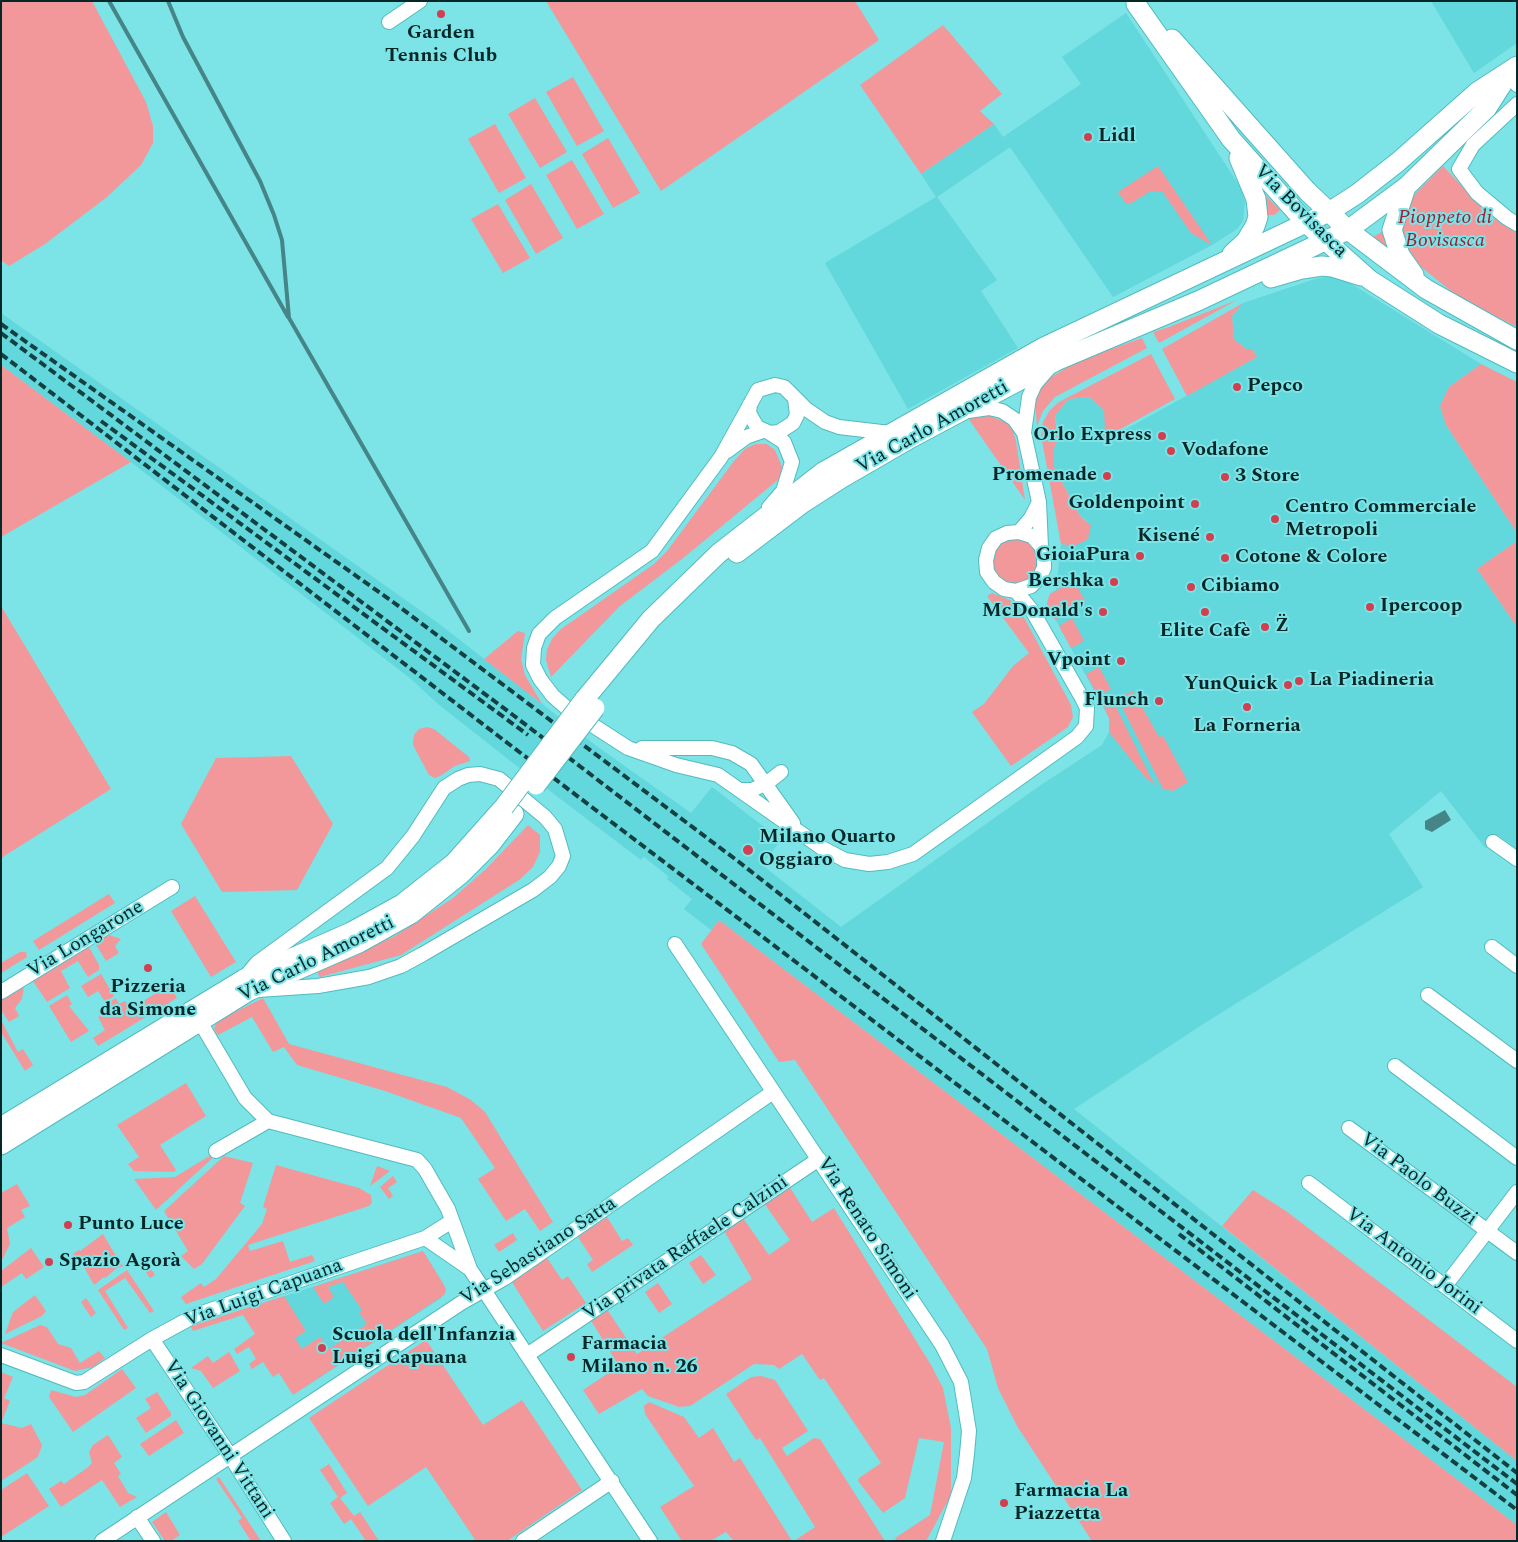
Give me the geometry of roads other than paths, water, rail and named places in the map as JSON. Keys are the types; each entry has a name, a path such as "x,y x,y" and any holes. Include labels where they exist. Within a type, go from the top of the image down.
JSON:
{"street":[{"path":"389,22 420,1"},
{"name":"Via Bovisasca","path":"1135,3 1230,139 1306,223 1370,280 1439,324 1517,363"},
{"name":"Via Bovisasca","path":"1135,3 1172,38 1307,191 1348,230 1426,289 1517,340"},
{"name":"Via Carlo Amoretti","path":"1,1127 246,985 402,904 454,862 509,810 651,619 718,554 750,526 823,472 1044,347 1329,212 1357,194 1398,162 1470,98 1515,73"},
{"name":"Via Carlo Amoretti","path":"589,704 660,626 730,559 803,503 911,438 1056,361 1198,301 1348,230 1406,187 1487,108 1515,73"},
{"path":"1517,104 1473,145 1459,168 1478,193 1507,218 1517,224"},
{"path":"1224,262 1246,241 1258,217 1256,199 1230,139"},
{"path":"1406,187 1392,226 1393,235 1403,261 1426,289"},
{"path":"1198,301 1314,266 1332,267 1370,280"},
{"path":"1041,546 1032,536 1019,532 1007,532 996,538 989,548 986,560 987,572 994,582 1004,589 1016,590 1031,586 1039,578 1044,568 1039,502 1024,433 1028,397 1035,384 1056,361"},
{"name":"Via Carlo Amoretti","path":"890,433 839,427 825,422 790,392 775,385 758,390 721,457 652,551 546,625 539,634 534,648 534,665 540,679 553,696 569,710 628,748 676,765 704,770 718,775 801,834 844,860 869,864 888,862 913,854 1077,737 1086,726 1087,708 1033,612"},
{"name":"Via Carlo Amoretti","path":"721,457 746,436 787,429 793,423 796,416 796,399"},
{"name":"Via Carlo Amoretti","path":"750,404 752,421 784,442 790,452 792,462 783,491 750,526"},
{"path":"960,412 989,408 1002,411 1014,419 1024,433"},
{"path":"1019,532 1031,518 1039,502"},
{"path":"1031,586 1033,612"},
{"path":"1016,590 1033,612"},
{"name":"Via Carlo Amoretti","path":"628,748 704,749 732,753 752,764 801,834"},
{"path":"704,749 704,770"},
{"path":"740,790 752,790 767,783 781,772"},
{"name":"Via Carlo Amoretti","path":"1,1145 200,1020 246,985 257,963 387,868 413,836 444,788 468,775 480,774 499,779 545,817 555,829 563,856 559,866 550,877 533,890 401,966 368,977 318,986 246,985"},
{"path":"1493,842 1517,859"},
{"name":"Via Longarone","path":"1,992 172,887"},
{"name":"Via Renato Simoni","path":"675,944 942,1345 961,1382 969,1431 968,1454 964,1478 943,1541"},
{"path":"1492,948 1517,966"},
{"path":"1428,996 1517,1061"},
{"path":"200,1020 246,1098 268,1121 417,1160 425,1169 448,1209 470,1269 650,1541"},
{"path":"1394,1066 1517,1158"},
{"name":"Via Sebastiano Satta","path":"102,1541 484,1290 773,1092"},
{"path":"216,1151 268,1121"},
{"name":"Via Paolo Buzzi","path":"1349,1128 1517,1253"},
{"name":"Via privata Raffaele Calzini","path":"527,1355 819,1159"},
{"name":"Via Antonio Jorini","path":"1309,1183 1517,1341"},
{"path":"1445,1286 1517,1192"},
{"name":"Via Luigi Capuana","path":"1,1355 76,1383 84,1382 152,1339 206,1311 425,1238 452,1222"},
{"path":"425,1238 470,1269"},
{"name":"Via Giovanni Vittani","path":"152,1339 231,1456 284,1541"},
{"path":"523,1541 612,1481"},
{"path":"137,1517 153,1541"}],"waterway":[{"path":"109,1 288,317"},
{"path":"168,1 183,37 260,181 274,215 282,240 289,318 469,631"}],"railway":[{"path":"1,324 393,602 739,862 1517,1473"},
{"path":"1,333 513,715 1517,1484"},
{"path":"1,354 497,735 1517,1510"},
{"path":"101,421 528,735"},
{"path":"1179,1234 1517,1495"}],"place":[{"name":"Garden Tennis Club","path":"441,14"},
{"name":"Lidl","path":"1088,137"},
{"name":"Pepco","path":"1237,387"},
{"name":"Orlo Express","path":"1162,436"},
{"name":"Vodafone","path":"1171,451"},
{"name":"Promenade","path":"1107,476"},
{"name":"3 Store","path":"1225,477"},
{"name":"Goldenpoint","path":"1195,504"},
{"name":"Centro Commerciale Metropoli","path":"1275,519"},
{"name":"Kisené","path":"1210,537"},
{"name":"GioiaPura","path":"1140,556"},
{"name":"Cotone & Colore","path":"1225,558"},
{"name":"Bershka","path":"1114,582"},
{"name":"Cibiamo","path":"1191,587"},
{"name":"Ipercoop","path":"1370,607"},
{"name":"McDonald's","path":"1103,612"},
{"name":"Elite Cafè","path":"1205,612"},
{"name":"Z̈","path":"1265,627"},
{"name":"Vpoint","path":"1121,661"},
{"name":"La Piadineria","path":"1299,681"},
{"name":"YunQuick","path":"1288,685"},
{"name":"Flunch","path":"1159,701"},
{"name":"La Forneria","path":"1247,707"},
{"name":"Milano Quarto Oggiaro","path":"748,850"},
{"name":"Pizzeria da Simone","path":"148,968"},
{"name":"Punto Luce","path":"68,1225"},
{"name":"Spazio Agorà","path":"49,1262"},
{"name":"Scuola dell'Infanzia Luigi Capuana","path":"322,1348"},
{"name":"Farmacia Milano n. 26","path":"571,1357"},
{"name":"Farmacia La Piazzetta","path":"1004,1503"}],"park label":[{"name":"Pioppeto di Bovisasca","path":"1445,230"}]}
